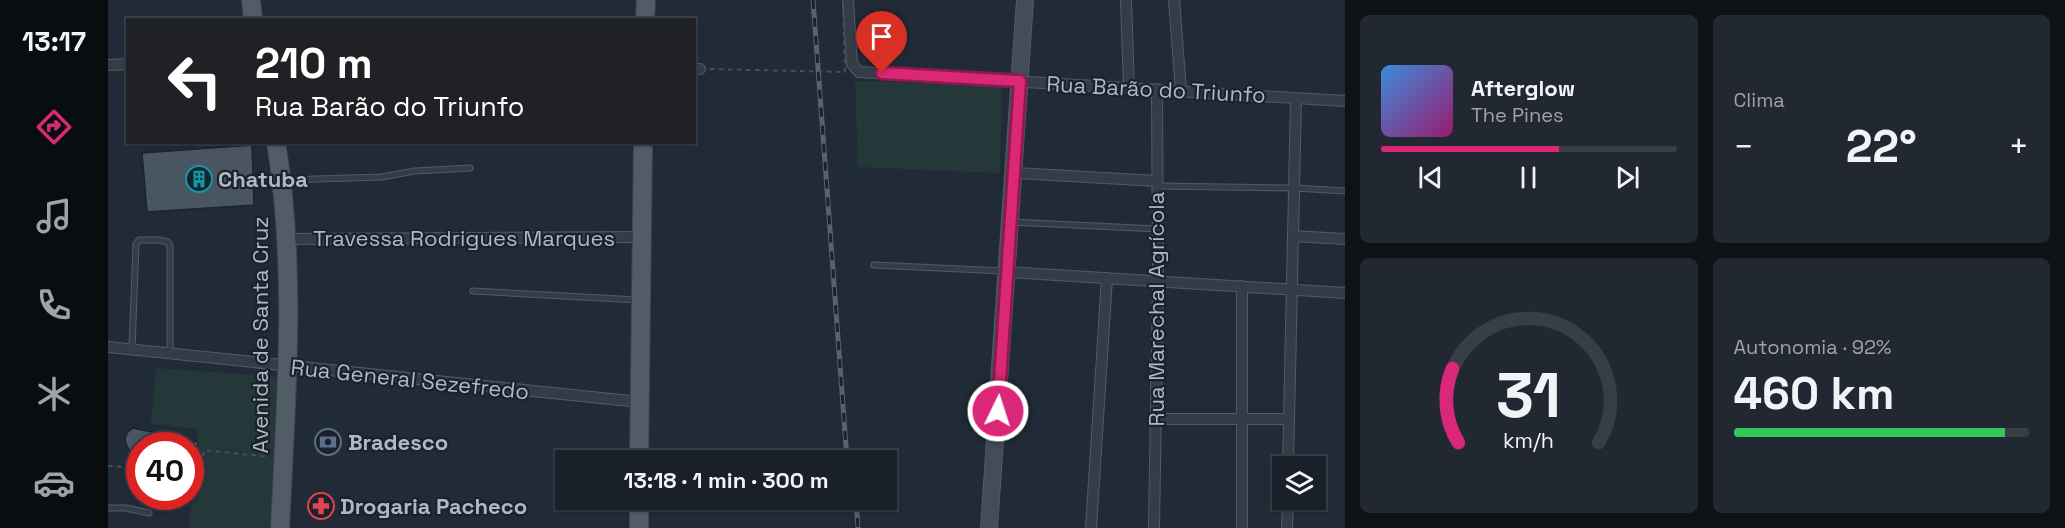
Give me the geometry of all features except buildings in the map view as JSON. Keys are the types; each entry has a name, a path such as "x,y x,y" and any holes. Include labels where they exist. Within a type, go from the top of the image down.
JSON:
{"main road":[{"path":"250,0 253,18"},
{"path":"645,18 646,0"},
{"name":"Avenida de Santa Cruz","path":"276,144 282,180 286,239 288,367 280,528"},
{"path":"639,450 643,144"},
{"path":"639,510 639,528"}],"street":[{"name":"Rua Barão do Triunfo","path":"848,0 852,64 859,72 1345,101"},
{"path":"990,528 1025,0"},
{"path":"1126,0 1129,88"},
{"path":"1174,0 1181,91"},
{"path":"108,64 126,64"},
{"name":"Rua Marechal Agrícola","path":"1154,528 1158,281 1157,89"},
{"path":"1288,456 1296,98"},
{"path":"1014,173 1157,184"},
{"path":"1293,236 1345,239"},
{"name":"Travessa Rodrigues Marques","path":"286,239 641,237"},
{"path":"1008,272 1345,292"},
{"path":"1092,528 1107,278"},
{"path":"1242,286 1242,528"},
{"name":"Rua General Sezefredo","path":"108,347 640,402"},
{"path":"1156,419 1289,419"},
{"path":"1287,528 1288,510"}],"lane":[{"path":"282,180 381,177 415,171 470,168"},
{"path":"1157,184 1345,191"},
{"path":"1011,222 1158,229"},
{"path":"132,350 136,244 139,240 159,240 168,242 170,245 170,353"},
{"path":"874,265 1008,272"},
{"path":"473,291 640,300"},
{"path":"108,508 126,508 149,513"}],"path":[{"path":"702,69 846,72 843,0"},
{"path":"204,450 284,459"},
{"path":"108,466 126,467"}],"green space":[{"path":"855,81 1002,85 1000,173 858,167"},
{"path":"156,368 279,377 272,528 189,528 191,510 204,510 204,432 198,432 198,429 151,424"}],"railway":[{"path":"813,0 846,450"},
{"path":"857,510 858,528"}],"place":[{"name":"Chatuba","path":"199,179"},
{"name":"Bradesco","path":"328,442"},
{"name":"Drogaria Pacheco","path":"321,506"}],"route":[{"path":"882,73 1020,81 998,411"}]}
